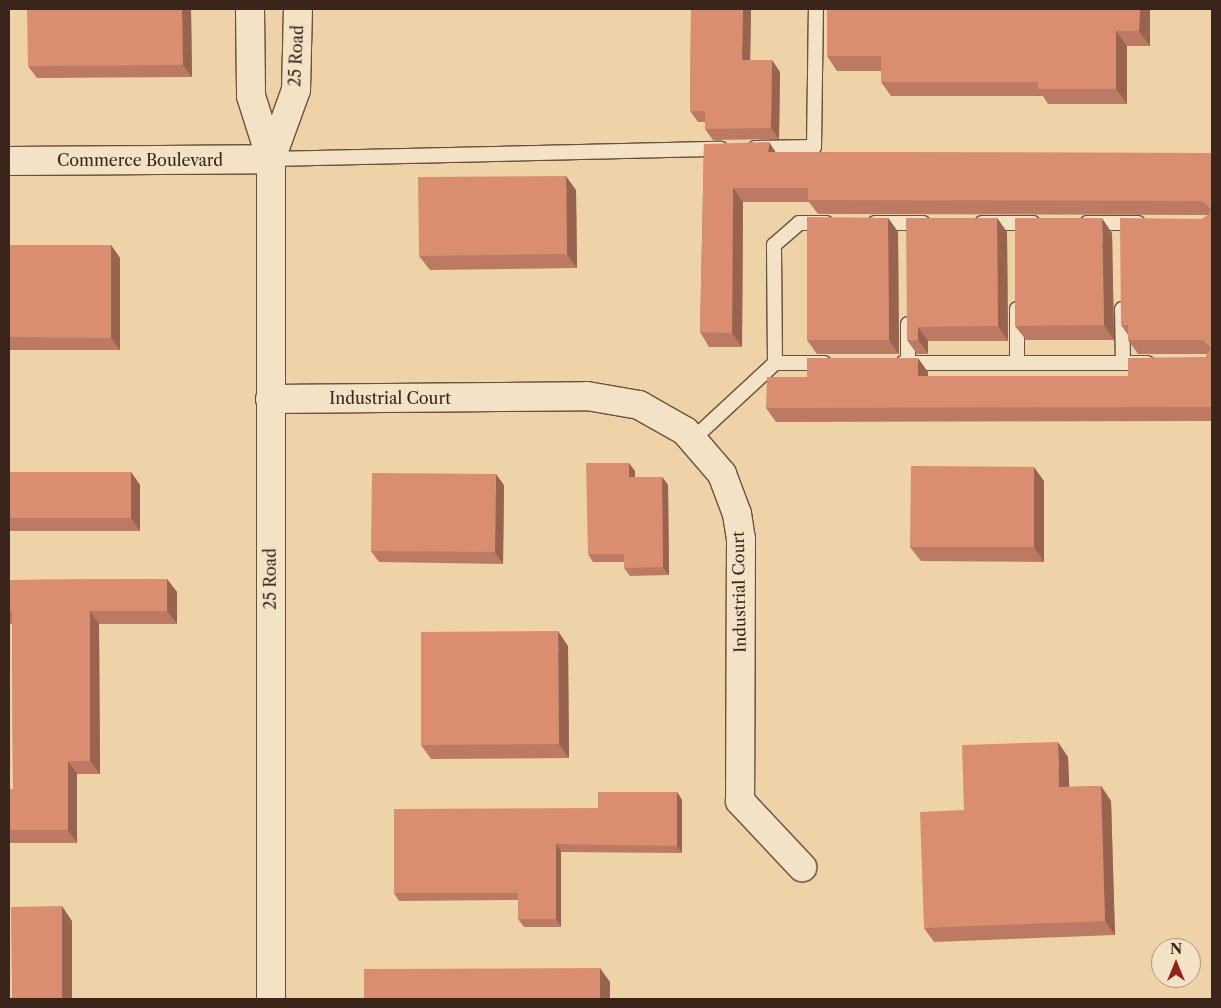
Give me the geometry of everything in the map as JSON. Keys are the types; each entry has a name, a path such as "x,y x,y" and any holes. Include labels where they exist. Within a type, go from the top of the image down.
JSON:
{"street":[{"name":"25 Road","path":"250,9 251,96 271,159 271,999"},
{"name":"25 Road","path":"271,159 296,90 298,9"},
{"name":"Commerce Boulevard","path":"9,161 271,159"},
{"name":"Industrial Court","path":"270,399 613,398 663,416 693,439 722,474 737,514 741,539 740,801 802,867"}],"lane":[{"path":"271,159 814,147 816,9"},
{"path":"775,363 774,245 799,223 838,223"},
{"path":"858,223 937,223"},
{"path":"907,223 907,242"},
{"path":"966,223 1045,223"},
{"path":"1016,223 1016,242"},
{"path":"1074,223 1149,223"},
{"path":"1121,223 1122,242"},
{"path":"1017,298 1017,363"},
{"path":"1122,298 1123,363"},
{"path":"908,307 908,363"},
{"path":"693,439 775,363 841,363"},
{"path":"889,363 1162,363"}],"building":[{"path":"27,9 182,9 183,65 28,66"},
{"path":"691,9 743,9 742,60 772,60 771,128 705,129 705,111 690,111"},
{"path":"827,9 1140,9 1139,31 1116,31 1116,89 1038,89 1038,82 881,82 881,56 827,56"},
{"path":"769,142 768,152 1212,153 1212,407 766,408 767,377 807,377 807,358 918,358 918,376 1128,376 1128,358 1206,357 1211,348 1203,340 1128,340 1128,325 1121,325 1120,218 1202,219 1209,215 1211,209 1202,201 808,200 808,188 733,188 732,333 700,332 704,144"},
{"path":"566,176 567,254 419,256 418,177"},
{"path":"807,217 888,218 889,340 807,340"},
{"path":"906,218 997,218 998,326 918,327 918,340 907,340"},
{"path":"1015,218 1102,218 1104,325 1015,326"},
{"path":"9,245 111,245 111,338 9,337"},
{"path":"586,463 629,463 629,477 662,477 663,567 624,568 624,554 588,554"},
{"path":"911,466 1034,467 1034,547 910,547"},
{"path":"9,472 131,472 131,518 9,518"},
{"path":"372,473 496,474 495,552 371,551"},
{"path":"167,579 167,611 90,611 90,761 68,761 68,830 9,830 9,789 13,789 12,611 9,611 9,580"},
{"path":"558,631 559,744 421,745 421,632"},
{"path":"1058,742 1059,787 1101,786 1105,921 924,928 920,812 964,810 962,745"},
{"path":"598,792 677,792 677,846 556,844 556,919 518,919 518,893 394,893 394,809 598,808"},
{"path":"62,906 62,999 12,999 11,907"},
{"path":"600,968 600,999 364,999 364,969"}]}
